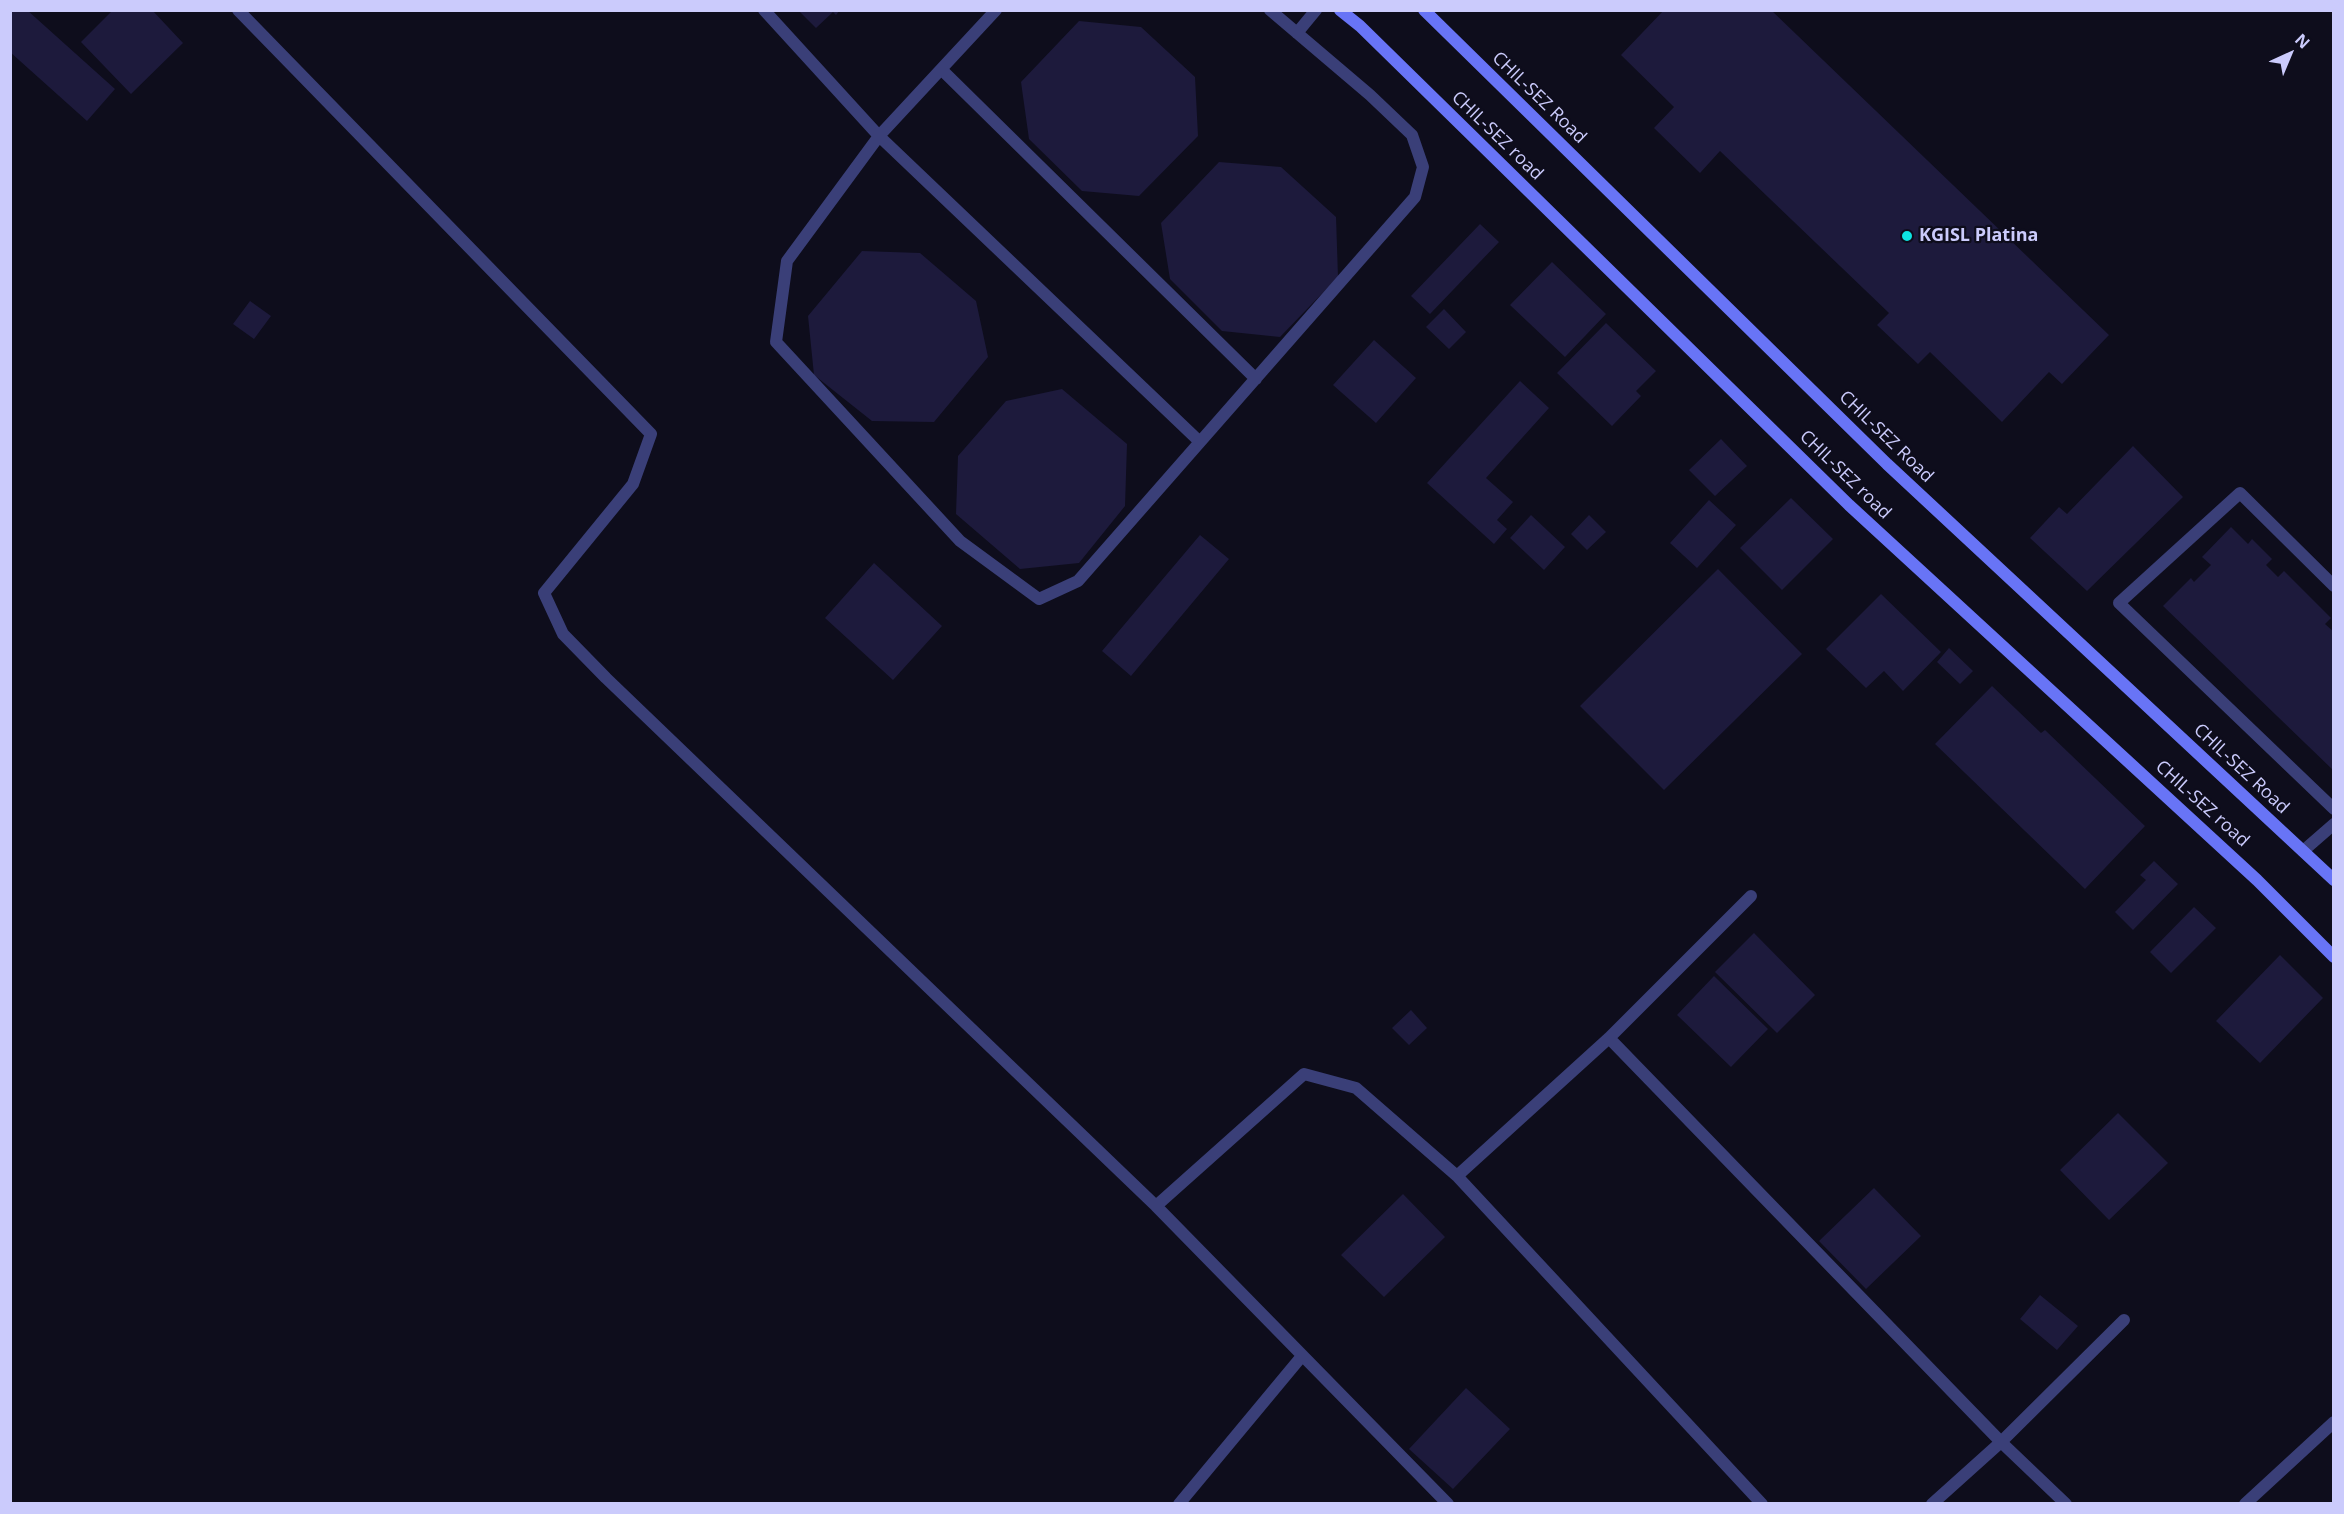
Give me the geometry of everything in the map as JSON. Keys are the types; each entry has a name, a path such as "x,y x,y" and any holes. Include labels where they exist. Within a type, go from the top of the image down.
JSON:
{"street":[{"path":"238,10 651,434 633,484 544,593 563,634 606,678 1156,1206 1448,1503"},
{"path":"764,10 879,136 1200,442"},
{"path":"996,10 879,136 786,261 776,342 960,541 1039,599 1078,580 1415,197 1423,167 1412,135 1370,95 1270,10"},
{"path":"1297,33 1316,10"},
{"name":"CHIL-SEZ road","path":"1340,10 1360,26 1849,505 2257,880 2334,957"},
{"name":"CHIL-SEZ Road","path":"1424,10 1887,465 2334,880"},
{"path":"942,70 1256,379"},
{"path":"2334,586 2240,494 2119,603 2334,809"},
{"path":"2303,851 2334,824"},
{"path":"1457,1176 1609,1038 1751,896"},
{"path":"1609,1038 2001,1442 2066,1503"},
{"path":"1156,1206 1304,1074 1356,1088 1457,1176 1762,1503"},
{"path":"1932,1503 2001,1442 2124,1320"},
{"path":"1179,1503 1302,1356"},
{"path":"2245,1503 2334,1422"}],"building":[{"path":"10,10 27,10 115,89 87,121 10,52"},
{"path":"113,10 152,10 183,43 131,94 81,42"},
{"path":"798,10 840,10 836,15 833,12 816,28"},
{"name":"KGISL Platina","path":"1664,10 1771,10 2109,335 2062,384 2049,372 2002,422 1930,352 1918,364 1877,325 1889,313 1720,151 1700,173 1654,128 1674,107 1621,55"},
{"path":"1079,21 1141,27 1195,77 1198,136 1139,196 1082,191 1029,139 1021,82"},
{"path":"1219,162 1281,167 1336,217 1338,277 1280,337 1222,331 1170,279 1161,223"},
{"path":"1480,224 1499,242 1430,314 1411,296"},
{"path":"862,251 920,253 976,301 988,357 934,422 872,421 814,375 808,316"},
{"path":"1552,262 1606,314 1565,357 1510,305"},
{"path":"250,301 271,316 254,339 233,324"},
{"path":"1444,309 1466,332 1449,349 1426,327"},
{"path":"1606,323 1656,371 1636,391 1641,396 1612,426 1557,373"},
{"path":"1374,340 1416,378 1376,423 1333,385"},
{"path":"1520,381 1549,408 1486,478 1513,502 1497,520 1507,529 1494,544 1427,483"},
{"path":"1062,389 1127,444 1125,506 1079,563 1020,569 956,514 958,456 1006,401"},
{"path":"1721,439 1747,466 1715,496 1689,470"},
{"path":"2133,446 2183,497 2087,591 2030,538 2059,507 2067,514"},
{"path":"1791,498 1833,539 1782,590 1740,548"},
{"path":"1709,500 1736,525 1697,568 1670,543"},
{"path":"1531,515 1565,547 1544,570 1510,538"},
{"path":"1589,515 1606,532 1587,550 1571,534"},
{"path":"2231,527 2248,544 2252,539 2272,559 2266,565 2278,577 2284,571 2331,618 2325,624 2334,632 2334,771 2163,606 2191,578 2194,582 2211,565 2202,557"},
{"path":"1200,535 1229,559 1131,676 1102,651"},
{"path":"874,563 942,626 893,680 825,618"},
{"path":"1718,569 1802,654 1664,790 1580,706"},
{"path":"1881,594 1941,652 1903,691 1884,671 1866,688 1826,649"},
{"path":"1949,648 1973,671 1960,684 1937,662"},
{"path":"1992,686 2041,733 2045,730 2145,826 2085,889 1935,744"},
{"path":"2154,861 2178,884 2133,930 2115,912 2146,880 2140,875"},
{"path":"2194,907 2216,928 2171,973 2150,952"},
{"path":"1754,933 1815,995 1777,1033 1715,972"},
{"path":"2280,955 2323,998 2260,1063 2216,1021"},
{"path":"1714,976 1768,1029 1731,1067 1677,1015"},
{"path":"1411,1010 1427,1028 1409,1045 1392,1028"},
{"path":"2118,1113 2168,1163 2109,1220 2060,1170"},
{"path":"1874,1188 1921,1236 1866,1289 1819,1241"},
{"path":"1403,1194 1445,1237 1384,1297 1341,1255"},
{"path":"2040,1295 2078,1326 2057,1350 2020,1319"},
{"path":"1466,1388 1510,1429 1453,1489 1409,1449"}],"place":[{"name":"KGISL Platina","path":"1907,236"}]}
